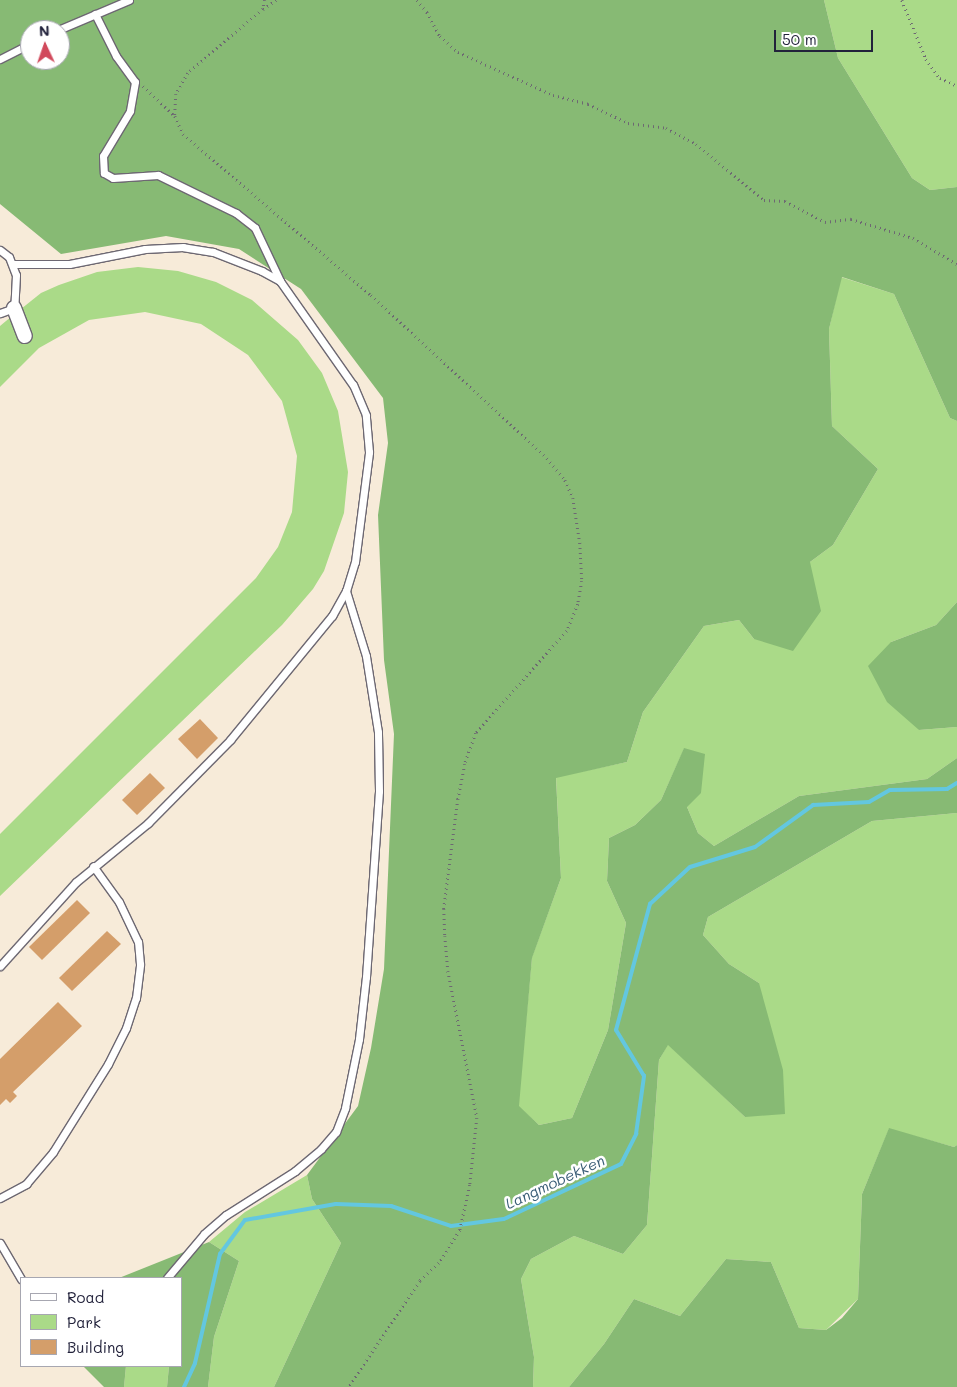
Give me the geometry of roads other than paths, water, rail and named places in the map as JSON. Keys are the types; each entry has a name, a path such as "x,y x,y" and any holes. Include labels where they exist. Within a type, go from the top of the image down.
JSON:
{"street":[{"path":"14,308 25,336"}],"lane":[{"path":"70,25 129,0"},
{"path":"0,966 93,866 153,818 230,740 332,616 346,591 355,562 369,452 368,425 353,385 280,281 255,228 236,214 158,175 113,178 104,173 103,156 130,111 135,86 133,77 116,56 95,14"},
{"path":"0,59 20,49"},
{"path":"13,264 69,264 145,249 183,247 230,258 280,281"},
{"path":"0,250 13,264 16,275 14,308 0,313"},
{"path":"168,1277 204,1234 226,1215 295,1171 321,1149 336,1132 345,1108 359,1039 366,977 379,744 366,656 346,591"},
{"path":"0,1198 26,1184 53,1152 108,1064 126,1028 136,998 140,964 138,942 120,902 93,866"},
{"path":"0,1244 20,1277"}],"waterway":[{"name":"Langmobekken","path":"184,1387 195,1363 220,1254 245,1220 336,1204 391,1206 451,1226 504,1219 621,1164 636,1134 644,1076 616,1030 650,904 690,867 755,847 813,805 869,802 890,790 947,789 957,783"}]}
